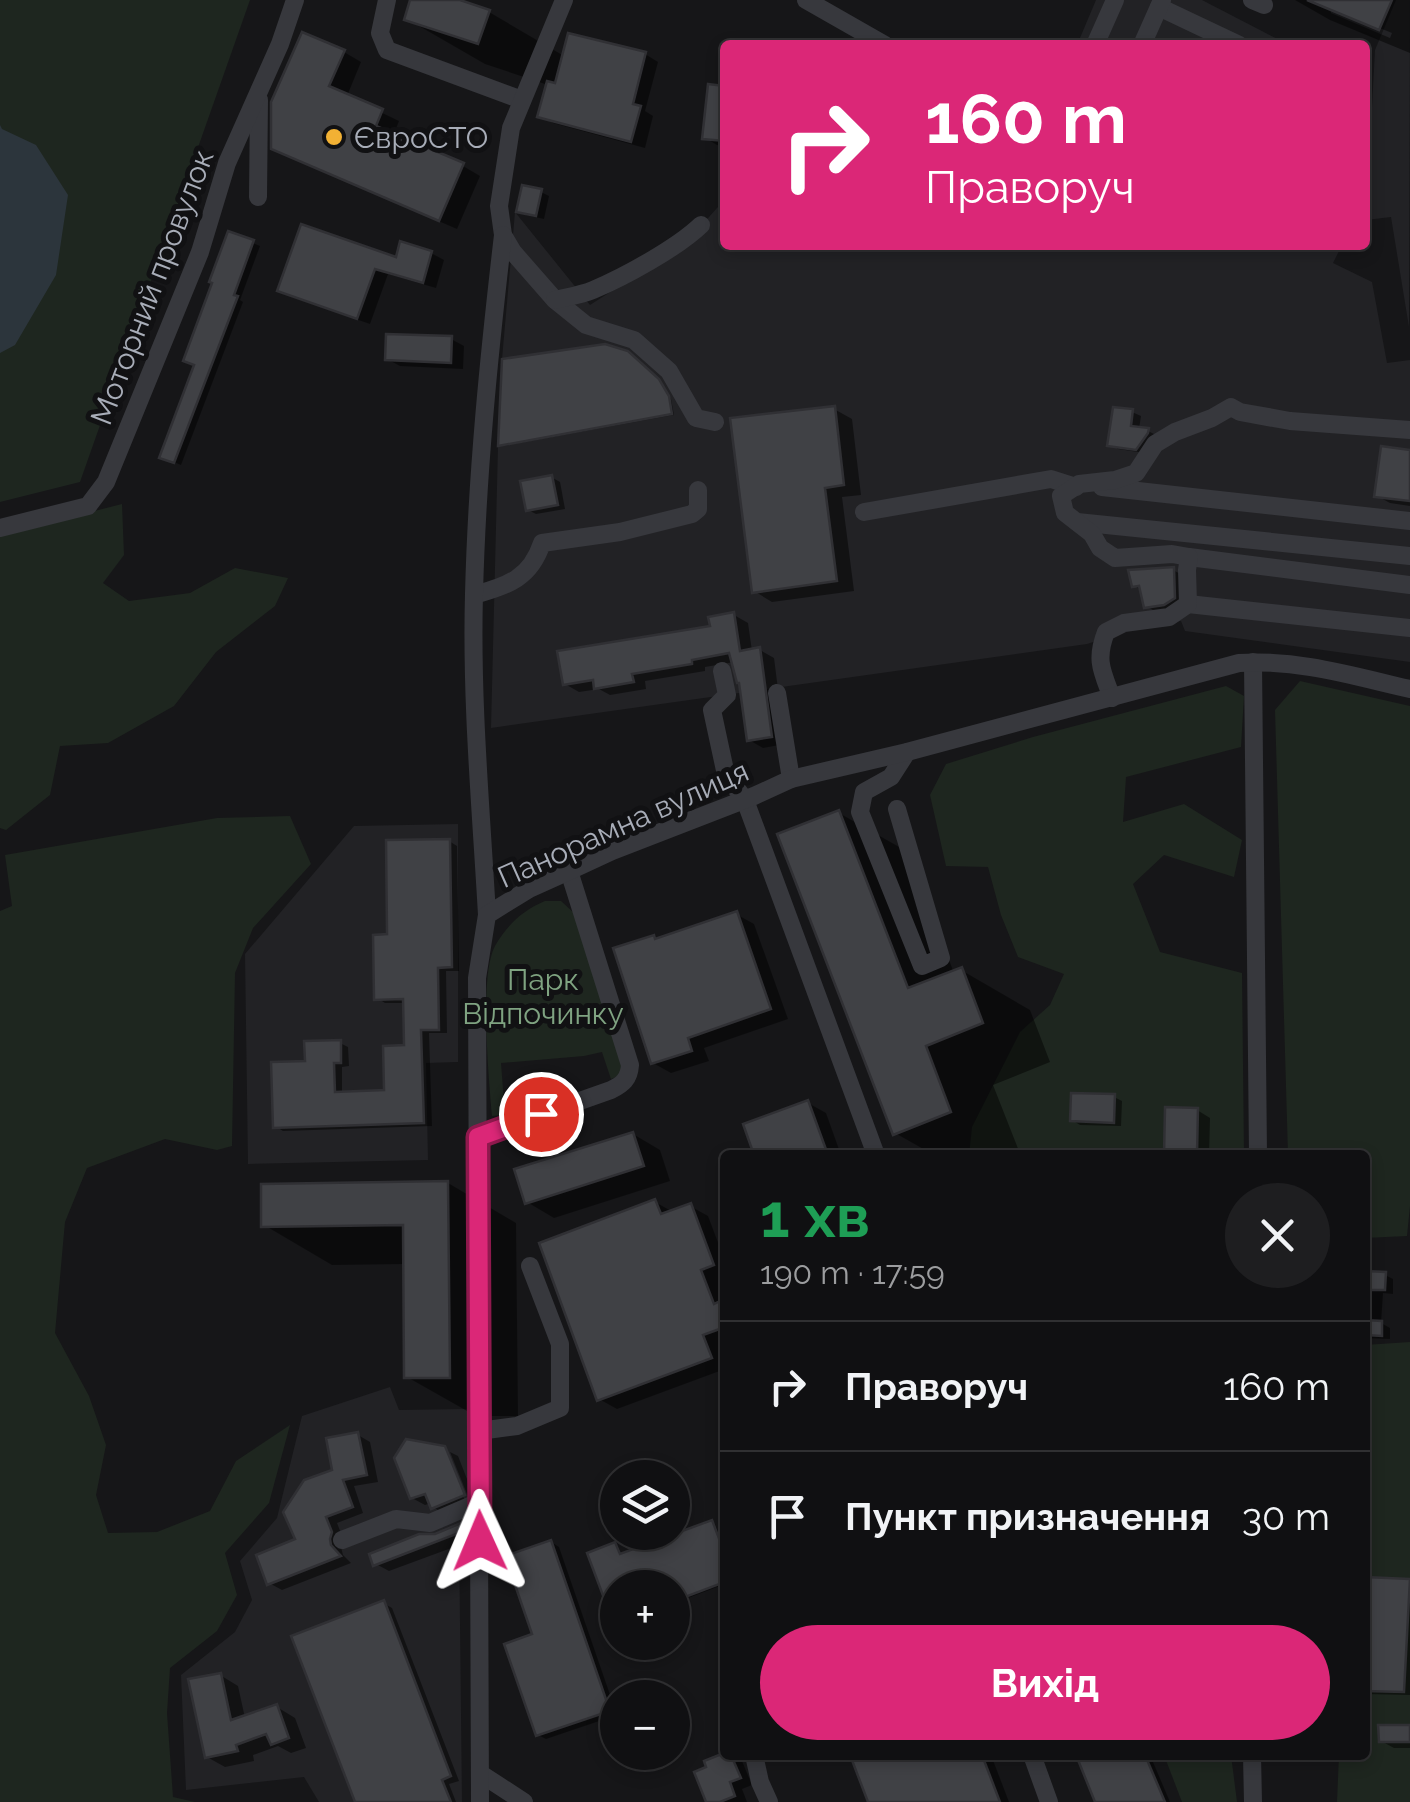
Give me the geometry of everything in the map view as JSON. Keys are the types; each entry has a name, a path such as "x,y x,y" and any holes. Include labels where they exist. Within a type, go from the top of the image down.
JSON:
{"street":[{"name":"Моторний провулок","path":"0,528 88,506 106,482 200,252 227,164 295,0"},
{"path":"387,0 380,33 387,50 522,100"},
{"path":"806,0 876,40"},
{"path":"1097,40 1114,0"},
{"path":"488,916 474,715 474,595 488,370 503,236 499,206 511,128 557,2"},
{"path":"1144,40 1161,3 1231,40"},
{"path":"258,197 259,94"},
{"path":"555,300 592,291 662,253 701,225"},
{"path":"503,236 555,300 586,325 634,340 668,371 696,418 716,422"},
{"path":"1410,430 1290,420 1231,407 1156,444 1136,472 1114,480 1077,485 1061,496 1064,513 1115,558 1172,554 1410,585"},
{"path":"864,512 1051,479 1410,521"},
{"path":"474,595 510,585 537,559 542,543 620,532 692,514 698,509 698,490"},
{"path":"1076,522 1410,556"},
{"path":"1188,604 1189,558"},
{"path":"1112,698 1099,650 1106,632 1124,624 1169,617 1188,604 1410,628"},
{"name":"Панорамна вулиця","path":"480,1802 477,978 488,916 529,889 569,870 790,779 1239,664 1272,661 1305,665 1410,689"},
{"path":"1253,662 1258,1150"},
{"path":"722,671 727,695 712,710 726,775 745,800 874,1150"},
{"path":"777,693 790,779"},
{"path":"896,809 942,958 922,966 860,812 864,792 891,776 907,752"},
{"path":"478,1137 611,1090 630,1073 569,870"},
{"path":"478,1432 517,1426 560,1408 560,1344 530,1266"},
{"path":"342,1540 396,1518 430,1523 479,1502"},
{"path":"755,1760 769,1802"},
{"path":"1034,1760 1050,1802"},
{"path":"1252,1760 1253,1802"},
{"path":"481,1774 524,1802"}],"shaded area":[{"path":"1096,0 1202,0 1279,40 1079,40"},
{"path":"1396,0 1410,0 1409,327 1391,217 1370,220 1375,50"},
{"path":"0,125 36,145 68,195 56,275 15,345 0,353"},
{"path":"720,205 720,250 1340,250 1333,263 1372,282 1387,363 1410,360 1410,662 1185,631 1181,621 1129,630 1087,644 491,728 502,359 515,212 590,305 685,244"},
{"path":"458,824 458,1062 426,1063 428,1160 248,1164 245,954 354,826"},
{"path":"390,1387 399,1410 467,1409 472,1523 459,1534 462,1802 319,1802 304,1777 186,1790 181,1675 235,1632 252,1600 240,1561 277,1518 302,1416"}],"green space":[{"path":"0,0 250,0 80,482 0,502"},
{"path":"122,504 124,555 103,583 129,601 190,593 235,568 288,578 275,606 216,652 174,706 108,743 60,746 50,795 6,830 0,828 0,535"},
{"path":"1300,681 1410,706 1407,1236 1370,1238 1370,1150 1288,1150 1275,710"},
{"path":"1226,686 1244,696 1241,747 1126,777 1123,822 1184,804 1242,840 1234,877 1164,855 1133,884 1160,952 1242,973 1244,1150 970,1150 972,1127 1020,1032 1050,1005 1064,974 1018,957 988,867 946,866 930,795 946,764"},
{"path":"290,816 311,864 253,928 235,973 232,1146 217,1150 165,1139 87,1168 65,1222 55,1333 89,1396 106,1445 96,1495 108,1533 157,1532 210,1511 236,1461 290,1425 269,1503 225,1553 237,1595 217,1631 170,1668 167,1713 173,1797 195,1802 0,1802 0,911 12,906 5,855 217,818"},
{"name":"Парк Відпочинку","path":"545,901 561,901 574,913 623,1067 611,1079 602,1052 501,1063 505,1115 492,1116 486,1029 490,960 510,925"},
{"path":"1410,1342 1410,1802 1337,1802 1339,1760 1370,1760 1370,1345"},
{"path":"1166,1760 1232,1760 1237,1802 1182,1802"}],"building":[{"path":"410,0 460,0 490,10 478,44 404,20"},
{"path":"1307,0 1392,0 1379,30"},
{"name":"ЄвроСТО","path":"302,32 345,50 329,86 383,109 376,126 464,163 439,221 271,149 271,102"},
{"path":"568,33 646,52 633,104 641,106 631,142 537,117 547,81 555,83"},
{"path":"708,84 720,85 720,141 702,139"},
{"path":"522,185 542,189 536,216 516,212"},
{"path":"301,224 396,257 400,241 432,251 423,283 375,269 357,319 277,291"},
{"path":"228,231 254,240 234,295 238,296 174,463 159,458 194,365 183,361"},
{"path":"386,334 452,336 451,363 385,360"},
{"path":"605,344 628,351 659,379 669,396 672,414 498,446 502,359"},
{"path":"835,406 844,485 825,488 837,581 752,593 730,418"},
{"path":"1113,407 1133,409 1131,426 1149,428 1136,450 1107,446"},
{"path":"1381,446 1410,450 1410,501 1374,497"},
{"path":"552,475 558,505 526,511 520,481"},
{"path":"1174,567 1175,598 1164,605 1144,608 1139,586 1132,587 1128,570"},
{"path":"734,612 740,651 760,647 772,737 747,741 739,683 729,653 632,674 634,682 594,689 593,680 563,685 557,651 710,626 708,617"},
{"path":"839,810 908,988 962,967 983,1023 926,1046 951,1112 893,1135 777,834"},
{"path":"450,839 452,967 438,968 439,1030 421,1030 424,1123 273,1128 271,1062 305,1061 304,1041 341,1040 341,1063 334,1063 335,1092 384,1090 383,1046 404,1045 403,999 374,1000 373,935 387,934 386,840"},
{"path":"737,911 771,1009 688,1038 692,1051 651,1064 613,948 654,935 655,939"},
{"path":"1071,1093 1115,1094 1114,1123 1070,1121"},
{"path":"808,1100 826,1150 752,1150 743,1124"},
{"path":"1165,1107 1198,1108 1197,1150 1164,1150"},
{"path":"633,1132 644,1166 525,1204 514,1169"},
{"path":"448,1181 450,1378 404,1378 403,1225 261,1227 261,1184"},
{"path":"655,1199 661,1214 691,1203 714,1265 701,1270 714,1304 720,1301 720,1329 703,1335 712,1358 597,1401 539,1243"},
{"path":"1370,1271 1386,1272 1385,1290 1370,1290"},
{"path":"1370,1320 1382,1321 1382,1336 1370,1335"},
{"path":"358,1432 367,1475 343,1480 353,1507 326,1517 332,1532 331,1545 341,1556 267,1585 256,1555 295,1539 283,1512 304,1480 332,1470 326,1438"},
{"path":"406,1439 445,1446 465,1495 431,1509 425,1494 410,1499 394,1458"},
{"path":"712,1520 720,1541 720,1584 690,1595 690,1570 600,1570 600,1588 587,1553 600,1548 618,1550 620,1554 631,1550 690,1550 690,1528"},
{"path":"466,1521 466,1527 459,1533 373,1566 369,1554"},
{"path":"551,1540 600,1682 600,1714 536,1736 504,1644 532,1634 505,1556"},
{"path":"1370,1577 1410,1579 1404,1692 1370,1691"},
{"path":"384,1600 451,1776 442,1780 451,1802 355,1802 291,1636"},
{"path":"221,1673 231,1720 277,1704 289,1738 271,1745 266,1734 236,1745 238,1751 205,1758 188,1679"},
{"path":"1378,1725 1410,1725 1410,1742 1379,1742"},
{"path":"719,1755 720,1760 733,1760 741,1778 730,1782 735,1796 706,1802 694,1772 706,1767 704,1761"},
{"path":"852,1760 984,1760 1000,1802 868,1802"},
{"path":"1078,1760 1147,1760 1165,1802 1095,1802"}],"place":[{"name":"ЄвроСТО","path":"334,137"}],"route":[{"path":"480,1541 478,1137 541,1114"}]}
